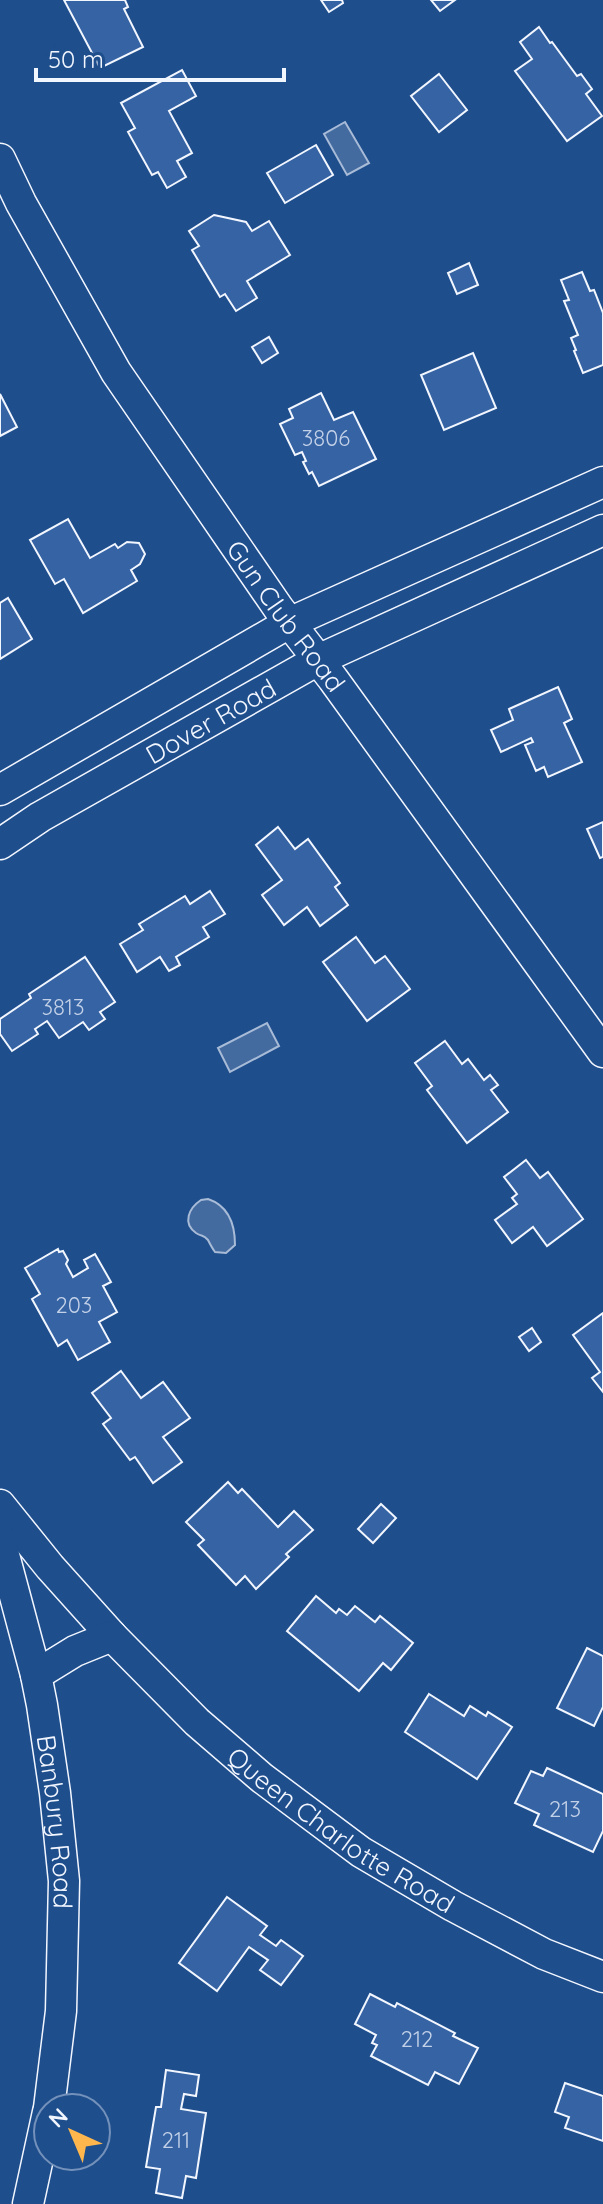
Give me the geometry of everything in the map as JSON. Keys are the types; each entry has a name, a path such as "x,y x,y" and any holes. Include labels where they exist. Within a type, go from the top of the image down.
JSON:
{"street":[{"name":"Gun Club Road","path":"0,159 21,203 116,372 289,623 603,1052"},
{"name":"Dover Road","path":"0,790 289,623 603,482"},
{"name":"Dover Road","path":"0,844 40,817 318,660 603,530"},
{"name":"Queen Charlotte Road","path":"0,1505 112,1636 197,1722 262,1778 361,1852 453,1906 544,1954 603,1977"},
{"name":"Banbury Road","path":"0,1540 36,1675 55,1793 64,1881 61,2011 50,2092"},
{"path":"36,1675 75,1651 112,1636"},
{"name":"Banbury Road","path":"28,2204 35,2172"}],"water":[{"path":"345,122 369,163 347,175 324,134"},
{"path":"267,1023 279,1046 230,1072 218,1048"},
{"path":"208,1199 226,1211 232,1223 235,1245 226,1253 215,1252 206,1238 189,1225 193,1207 201,1200"}],"building":[{"path":"64,0 125,0 128,7 124,9 143,47 100,68"},
{"path":"321,0 342,0 343,3 329,12"},
{"path":"431,0 455,0 440,11"},
{"path":"539,27 577,76 581,74 592,89 586,94 602,116 567,141 515,71 532,59 520,42"},
{"path":"182,70 196,96 169,111 192,153 177,161 186,177 167,188 158,172 152,175 128,132 135,128 121,103"},
{"path":"439,74 467,110 439,132 411,96"},
{"path":"316,145 333,175 285,203 267,173"},
{"path":"214,215 246,222 252,231 269,221 290,255 247,281 257,298 236,311 225,294 220,297 192,250 199,246 189,231"},
{"path":"469,263 478,285 457,294 448,273"},
{"path":"582,272 590,291 594,290 603,313 603,365 583,373 571,338 578,335 564,301 569,300 561,280"},
{"path":"269,337 278,353 262,363 252,347"},
{"path":"473,353 496,408 444,430 421,375"},
{"path":"321,393 334,420 353,412 376,459 319,486 303,462 306,461 302,452 295,455 280,424 293,418 289,409"},
{"path":"0,394 17,427 0,436"},
{"path":"68,519 90,558 115,544 118,548 127,542 139,543 145,554 140,564 131,570 137,581 83,613 64,579 55,584 30,540"},
{"path":"8,598 32,639 0,659 0,603"},
{"path":"558,687 572,719 564,723 582,762 548,777 544,767 536,771 525,745 533,742 531,738 501,752 491,730 513,720 509,709"},
{"path":"603,822 603,857 600,858 587,829"},
{"path":"278,827 295,849 308,839 340,883 335,887 348,905 320,926 307,907 284,925 262,895 282,880 256,845"},
{"path":"210,891 225,914 203,927 209,937 176,957 180,965 169,971 160,957 137,972 120,944 143,930 139,924 185,896 190,904"},
{"path":"356,937 375,963 385,956 410,989 367,1021 323,962"},
{"path":"85,957 115,1002 100,1012 105,1019 89,1030 83,1022 59,1038 47,1021 35,1029 38,1034 12,1051 0,1034 0,1019 31,998 29,994"},
{"path":"445,1041 462,1064 468,1059 484,1080 490,1075 498,1085 491,1090 508,1112 467,1143 427,1090 432,1086 415,1063"},
{"path":"526,1160 540,1178 548,1172 583,1219 547,1246 533,1227 512,1243 495,1220 517,1204 512,1198 517,1194 504,1177"},
{"path":"58,1249 68,1260 66,1264 73,1277 88,1268 84,1260 95,1254 111,1282 103,1286 117,1312 99,1322 110,1342 78,1360 67,1340 58,1346 32,1299 40,1294 25,1268"},
{"path":"603,1313 603,1392 592,1378 600,1372 573,1335"},
{"path":"532,1328 541,1342 529,1351 519,1337"},
{"path":"121,1371 141,1398 163,1382 190,1418 163,1437 182,1462 153,1483 135,1457 130,1460 103,1424 111,1418 92,1393"},
{"path":"228,1482 238,1493 242,1489 278,1527 294,1511 313,1530 286,1554 289,1557 256,1589 245,1576 236,1585 198,1545 204,1540 186,1522"},
{"path":"381,1504 396,1518 373,1543 358,1529"},
{"path":"316,1596 336,1613 339,1609 347,1615 355,1606 375,1622 380,1616 413,1643 391,1670 383,1663 359,1691 287,1631"},
{"path":"587,1648 603,1656 603,1707 594,1726 557,1708"},
{"path":"429,1694 464,1716 470,1706 486,1716 488,1712 512,1727 477,1779 405,1732"},
{"path":"547,1768 603,1794 603,1831 593,1852 534,1825 539,1814 515,1803 531,1771 543,1776"},
{"path":"227,1897 267,1926 260,1935 276,1946 281,1940 303,1956 281,1985 260,1970 268,1960 249,1947 217,1991 179,1963"},
{"path":"370,1994 395,2007 397,2003 478,2048 459,2084 435,2072 428,2085 371,2056 377,2045 372,2043 376,2035 355,2024"},
{"path":"166,2070 199,2075 196,2096 184,2094 181,2109 206,2113 196,2178 186,2176 182,2198 156,2193 160,2169 146,2167 156,2107 161,2107"},
{"path":"565,2083 603,2096 603,2141 565,2128 569,2117 555,2112"}]}
